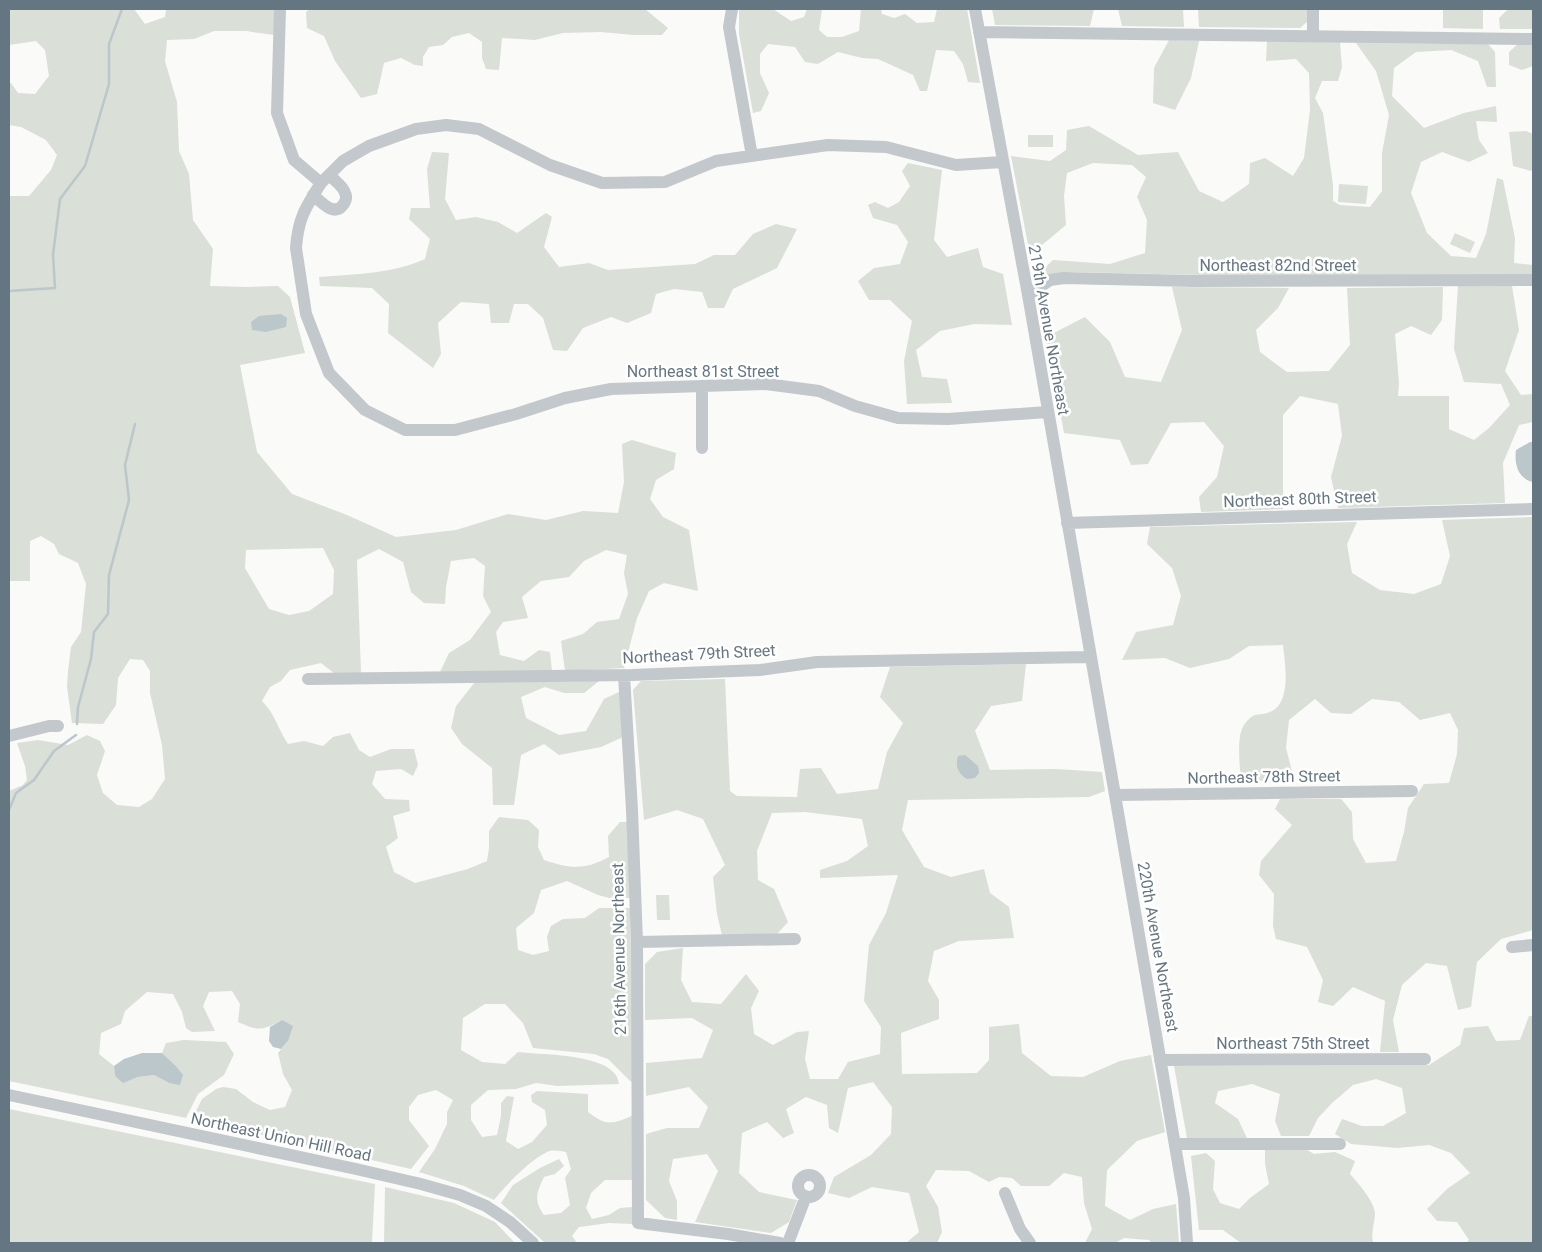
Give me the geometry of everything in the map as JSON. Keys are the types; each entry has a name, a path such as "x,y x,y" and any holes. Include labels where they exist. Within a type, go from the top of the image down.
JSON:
{"street":[{"path":"280,9 277,113 294,160 345,192 346,200 338,209 330,209 313,195"},
{"path":"732,9 729,27 752,156"},
{"name":"219th Avenue Northeast","path":"975,9 1028,295 1091,658"},
{"path":"1313,36 1314,9"},
{"path":"980,32 1533,39"},
{"name":"Northeast 81st Street","path":"1002,162 956,165 886,147 828,145 716,161 665,182 602,183 550,165 479,128 446,126 416,129 369,146 343,161 325,179 304,209 299,225 296,248 306,314 329,373 365,410 405,430 454,430 516,414 565,398 611,389 766,384 819,391 855,406 898,418 948,419 1047,412"},
{"name":"Northeast 82nd Street","path":"1028,295 1050,280 1064,278 1192,281 1533,280"},
{"path":"702,386 702,448"},
{"name":"Northeast 80th Street","path":"1067,522 1533,508"},
{"name":"Northeast 79th Street","path":"308,679 624,675 760,670 817,662 1091,658"},
{"name":"220th Avenue Northeast","path":"1091,658 1184,1198 1187,1243"},
{"name":"216th Avenue Northeast","path":"624,675 637,942 638,1223 728,1234 780,1243"},
{"path":"9,736 49,726 58,726"},
{"name":"Northeast 78th Street","path":"1115,795 1412,791"},
{"path":"637,942 795,940"},
{"path":"1512,947 1533,945"},
{"name":"Northeast 75th Street","path":"1160,1060 1425,1059"},
{"name":"Northeast Union Hill Road","path":"9,1095 347,1167 453,1192 486,1206 510,1222 532,1243"},
{"path":"1175,1144 1340,1144"},
{"path":"1005,1193 1020,1229 1030,1243"},
{"path":"788,1243 806,1196"}],"shaded area":[{"path":"9,9 134,9 145,24 165,17 166,9 274,9 274,35 246,31 214,31 194,39 167,40 165,61 177,102 179,151 189,174 193,220 213,249 210,286 278,286 290,297 305,353 240,365 257,452 292,494 347,515 396,537 456,530 508,514 546,520 583,511 618,513 624,482 622,444 632,440 676,453 674,469 656,480 650,499 663,517 689,530 698,591 664,583 649,591 637,618 624,668 565,671 561,641 583,634 597,622 619,619 628,594 624,573 627,555 606,550 584,561 569,577 541,581 522,597 528,618 503,622 496,632 500,655 524,661 539,650 550,652 552,671 440,672 449,653 470,640 491,612 483,596 485,566 474,558 451,561 445,604 424,603 411,592 403,562 379,549 357,560 361,673 335,674 321,663 290,670 281,681 270,687 262,701 270,711 288,744 304,741 323,746 333,737 350,733 359,750 370,757 391,749 414,749 418,765 413,776 401,769 376,771 372,784 385,799 409,800 410,811 393,816 398,838 386,847 394,872 415,883 468,869 487,861 489,831 499,817 528,820 539,830 538,847 544,860 577,867 592,864 609,857 608,836 620,822 627,822 630,898 609,898 567,881 541,890 534,913 516,928 518,950 533,955 549,951 547,937 551,926 563,919 585,918 599,908 630,908 634,1082 630,1081 608,1059 594,1054 533,1048 523,1023 505,1004 485,1004 463,1018 461,1050 482,1062 505,1064 518,1052 576,1057 606,1066 615,1074 619,1084 558,1086 536,1083 516,1089 488,1090 471,1105 471,1120 482,1137 497,1135 501,1116 501,1103 507,1096 514,1097 506,1141 518,1149 532,1142 547,1125 545,1110 532,1102 531,1095 537,1091 588,1094 588,1112 605,1122 615,1122 634,1115 632,1180 605,1180 591,1193 586,1208 592,1219 609,1215 620,1208 632,1207 632,1224 609,1223 579,1227 572,1236 577,1243 545,1243 501,1203 513,1185 540,1168 559,1159 564,1166 555,1174 544,1177 537,1200 544,1215 561,1213 570,1205 565,1178 571,1169 566,1152 556,1150 540,1156 519,1173 494,1200 464,1186 419,1172 435,1149 447,1124 447,1112 453,1100 436,1090 418,1095 409,1107 409,1120 429,1146 411,1169 192,1119 202,1099 216,1089 223,1087 236,1089 253,1102 270,1110 285,1107 292,1090 283,1074 278,1053 288,1041 282,1020 265,1028 250,1027 238,1022 240,1004 232,991 209,992 203,1006 215,1031 192,1032 186,1028 182,1012 173,994 147,992 125,1011 121,1024 101,1033 99,1054 114,1066 115,1076 124,1082 138,1077 154,1075 169,1083 175,1065 162,1053 166,1043 184,1040 226,1042 234,1054 224,1075 198,1094 186,1118 9,1081 9,791 23,785 27,780 25,766 17,743 38,740 68,745 87,735 100,741 105,751 97,775 103,793 117,805 139,807 152,799 165,779 162,745 150,693 150,671 143,660 130,659 118,678 116,705 103,724 72,723 67,687 68,671 71,647 81,632 86,584 78,563 59,554 54,544 41,536 30,541 30,581 9,581 9,196 29,196 51,170 57,155 46,140 21,127 9,125 9,83 18,93 35,94 49,76 45,50 36,41 9,45","holes":["323,548 334,570 333,594 309,611 289,615 269,609 245,568 246,550"]},
{"path":"310,9 645,9 668,28 662,35 601,32 563,33 535,40 502,38 499,70 486,69 482,58 482,42 469,33 452,37 443,45 429,47 423,57 423,66 415,65 401,58 384,63 377,94 361,98 335,61 324,36 307,28 306,12"},
{"path":"739,9 773,9 791,21 804,17 807,9 822,9 819,30 827,37 842,37 859,31 861,9 881,9 882,14 894,18 905,14 917,23 934,22 937,9 967,9 980,83 968,82 963,64 954,51 936,50 927,91 920,91 913,75 878,59 862,58 838,52 818,64 805,62 795,47 768,44 760,54 760,73 769,93 761,111 753,113 739,34"},
{"path":"992,9 1094,9 1090,26 995,25"},
{"path":"1118,9 1183,9 1184,27 1122,26"},
{"path":"1198,9 1308,9 1308,21 1300,28 1199,27"},
{"path":"1443,9 1483,9 1483,29 1443,28"},
{"path":"1508,9 1533,9 1533,29 1500,29 1499,18"},
{"path":"1169,40 1199,41 1191,78 1175,110 1153,103 1154,68"},
{"path":"1267,41 1340,42 1342,67 1338,81 1322,81 1315,98 1323,113 1333,185 1333,201 1340,205 1370,207 1382,191 1382,153 1389,115 1376,71 1356,43 1488,44 1495,52 1496,87 1487,87 1478,61 1451,50 1416,52 1394,68 1392,96 1424,128 1464,113 1496,106 1497,122 1476,121 1479,140 1488,153 1469,162 1442,152 1421,162 1411,193 1427,233 1451,256 1476,258 1486,234 1497,178 1503,180 1515,238 1514,263 1533,265 1533,275 1202,275 1071,272 1035,277 1053,260 1110,264 1145,253 1147,220 1137,197 1146,177 1132,165 1093,163 1067,173 1064,196 1066,225 1030,255 1011,156 1050,161 1066,150 1067,130 1089,126 1138,155 1178,152 1199,191 1223,202 1249,184 1250,163 1265,158 1293,176 1304,158 1310,110 1309,73 1296,59 1266,61"},
{"path":"1518,44 1533,45 1533,66 1522,70 1509,65 1509,52"},
{"path":"1526,131 1533,134 1533,169 1531,171 1513,166 1509,132"},
{"path":"1028,135 1053,135 1053,147 1028,147"},
{"path":"432,152 449,153 445,199 456,220 476,217 498,222 517,233 546,213 552,217 544,247 559,267 589,263 608,270 695,264 714,255 735,255 753,234 776,224 797,229 777,268 733,289 724,308 708,308 702,292 674,289 656,294 651,313 627,323 611,317 583,328 567,351 553,350 543,318 528,304 514,304 509,323 491,323 489,304 461,302 438,323 441,354 433,368 388,333 389,304 372,288 320,286 319,277 360,274 399,268 425,259 430,239 409,219 411,208 430,208 427,169"},
{"path":"908,163 942,170 934,240 947,257 978,248 983,267 1003,274 1012,325 974,324 940,331 916,350 922,377 947,379 952,403 907,404 904,361 912,321 890,300 869,300 858,281 874,268 900,264 908,242 897,225 873,218 868,205 875,202 888,208 899,202 910,186 902,171"},
{"path":"1339,184 1368,186 1366,204 1338,202"},
{"path":"1455,233 1475,242 1470,253 1450,244"},
{"path":"1458,286 1512,286 1519,330 1505,371 1521,395 1533,394 1533,422 1519,425 1503,463 1505,503 1338,508 1331,477 1342,436 1338,404 1300,396 1283,415 1283,509 1201,512 1199,497 1217,477 1224,446 1204,422 1171,423 1148,464 1131,465 1120,440 1064,433 1046,337 1085,317 1110,342 1125,377 1161,382 1182,330 1172,287 1289,288 1278,308 1256,330 1260,352 1287,372 1329,371 1350,345 1347,288 1443,287 1442,320 1431,335 1411,326 1395,334 1399,383 1398,396 1449,396 1449,429 1474,440 1489,428 1510,405 1501,384 1464,382 1454,349"},
{"path":"281,314 287,318 286,327 266,332 252,330 251,322 259,316"},
{"path":"1533,442 1533,482 1524,478 1518,470 1516,460 1516,450"},
{"path":"1533,517 1533,930 1501,939 1477,962 1471,1007 1458,1010 1447,966 1426,963 1402,985 1393,1020 1399,1052 1380,1052 1385,1001 1353,987 1333,1006 1318,1002 1323,980 1307,947 1276,939 1273,926 1274,894 1259,875 1261,861 1292,825 1275,809 1280,799 1341,799 1352,812 1353,839 1366,863 1396,861 1408,808 1424,784 1449,783 1457,754 1458,730 1450,713 1420,720 1399,702 1372,699 1351,714 1331,713 1315,699 1289,720 1286,748 1294,779 1241,782 1239,752 1240,737 1244,725 1251,717 1270,712 1282,700 1286,672 1283,645 1249,646 1229,659 1190,668 1165,658 1122,660 1136,632 1173,625 1181,596 1172,568 1147,544 1150,527 1357,522 1347,544 1352,573 1380,590 1414,594 1441,584 1450,556 1442,520"},
{"path":"1026,664 1022,701 991,706 975,731 990,770 1056,769 1102,772 1105,791 1089,797 908,800 902,830 924,867 951,877 984,869 990,893 1009,907 1014,938 959,941 934,951 928,981 939,1000 939,1019 901,1033 902,1074 977,1073 989,1060 989,1027 1019,1024 1022,1053 1051,1076 1083,1077 1120,1061 1151,1055 1165,1132 1137,1141 1107,1170 1105,1206 1130,1220 1153,1209 1176,1204 1179,1243 1152,1243 1149,1240 1124,1238 1115,1243 1085,1243 1092,1229 1084,1203 1082,1177 1064,1173 1049,1186 1021,1186 1012,1178 999,1177 989,1182 969,1171 936,1170 926,1186 938,1207 942,1232 937,1243 906,1243 919,1232 909,1193 872,1187 849,1198 828,1193 834,1177 871,1155 891,1134 892,1107 873,1082 848,1088 838,1133 829,1128 827,1105 806,1097 786,1109 794,1133 783,1138 767,1122 742,1133 739,1173 759,1192 797,1200 789,1222 771,1233 695,1222 718,1171 707,1154 673,1159 669,1181 677,1201 677,1220 665,1218 646,1200 646,1134 667,1128 699,1128 708,1107 689,1087 646,1096 646,1063 702,1058 713,1030 692,1018 645,1020 645,964 657,952 683,948 681,980 692,1002 721,1004 746,974 759,991 751,1008 754,1034 773,1045 797,1032 809,1031 805,1059 810,1079 838,1079 848,1062 880,1054 881,1027 864,1001 869,945 886,913 898,875 820,878 820,870 847,861 868,846 862,819 805,812 772,813 757,851 758,880 774,889 788,922 777,934 722,935 717,914 713,877 725,865 703,819 677,810 644,820 633,690 641,681 725,679 730,791 737,796 797,797 800,769 821,768 837,794 878,789 887,752 903,723 880,697 890,667"},
{"path":"599,681 584,693 564,693 545,687 521,697 526,718 559,735 586,731 604,699 621,691 623,737 601,747 559,755 544,744 521,755 514,805 493,805 492,768 462,744 451,728 456,706 475,682"},
{"path":"965,755 978,766 979,773 975,778 967,779 958,769 958,756"},
{"path":"656,895 669,895 670,920 657,920"},
{"path":"1529,1016 1533,1016 1533,1243 1466,1243 1469,1240 1457,1222 1437,1221 1427,1209 1447,1189 1470,1173 1451,1153 1429,1145 1397,1148 1351,1144 1335,1134 1342,1119 1362,1126 1383,1126 1406,1113 1402,1088 1376,1079 1353,1085 1318,1118 1309,1136 1281,1136 1275,1121 1280,1094 1252,1084 1218,1091 1215,1103 1238,1119 1247,1138 1187,1138 1174,1066 1429,1065 1460,1045 1464,1028 1488,1026 1496,1041 1520,1040"},
{"path":"282,1020 293,1026 288,1041 281,1049 273,1047 269,1041 270,1027"},
{"path":"142,1053 162,1053 183,1075 180,1085 169,1083 154,1075 138,1077 123,1083 115,1076 114,1066 124,1059"},
{"path":"9,1109 375,1184 372,1243 9,1243"},
{"path":"1265,1148 1304,1148 1314,1154 1335,1152 1355,1161 1350,1174 1366,1193 1375,1210 1373,1243 1241,1243 1223,1230 1199,1230 1191,1156 1206,1153 1215,1161 1213,1189 1220,1203 1239,1209 1269,1184 1265,1164"},
{"path":"385,1187 454,1203 495,1222 515,1243 384,1243"}],"waterway":[{"path":"9,291 55,288 53,255 60,199 85,166 109,84 109,44 122,9"},
{"path":"77,724 78,707 91,659 94,632 108,614 109,575 129,500 125,465 135,424"},
{"path":"9,810 16,793 34,780 54,751 76,735"}]}
